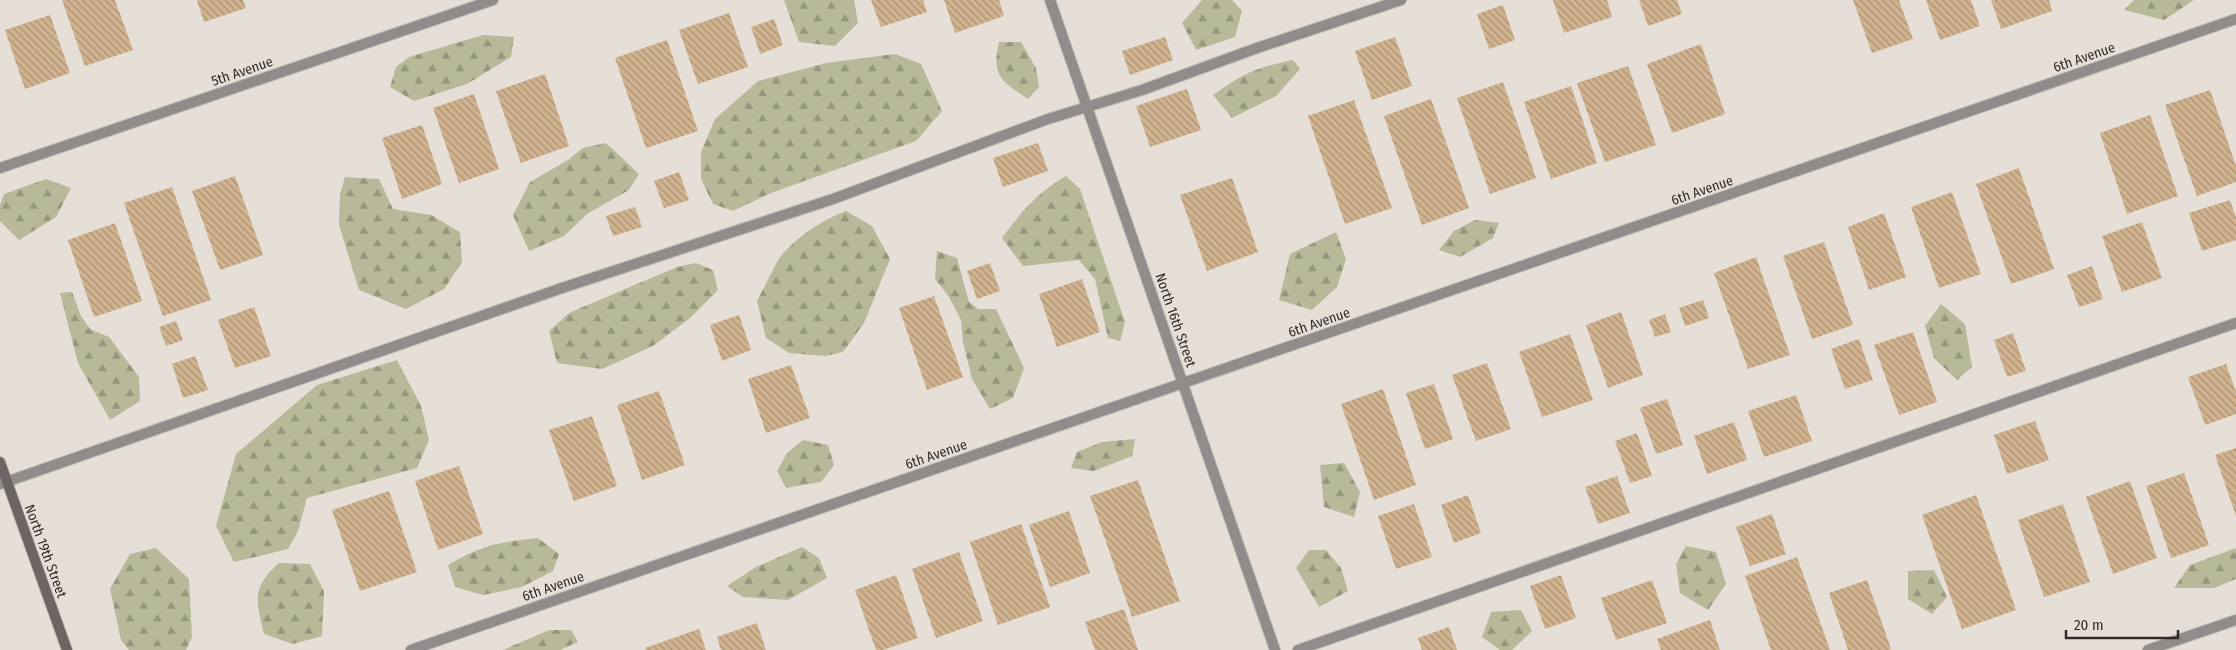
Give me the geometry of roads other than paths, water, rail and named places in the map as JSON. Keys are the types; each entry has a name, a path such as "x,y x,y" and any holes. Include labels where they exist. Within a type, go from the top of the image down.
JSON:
{"street":[{"name":"5th Avenue","path":"0,168 493,0"},
{"name":"North 16th Street","path":"1050,0 1275,650"},
{"path":"4,483 562,288 833,199 1048,119 1142,90 1257,48 1401,0"},
{"name":"6th Avenue","path":"411,650 2236,19"},
{"path":"1298,650 2236,323"},
{"name":"North 19th Street","path":"0,462 4,483 67,650"},
{"path":"2148,650 2236,620"}]}
